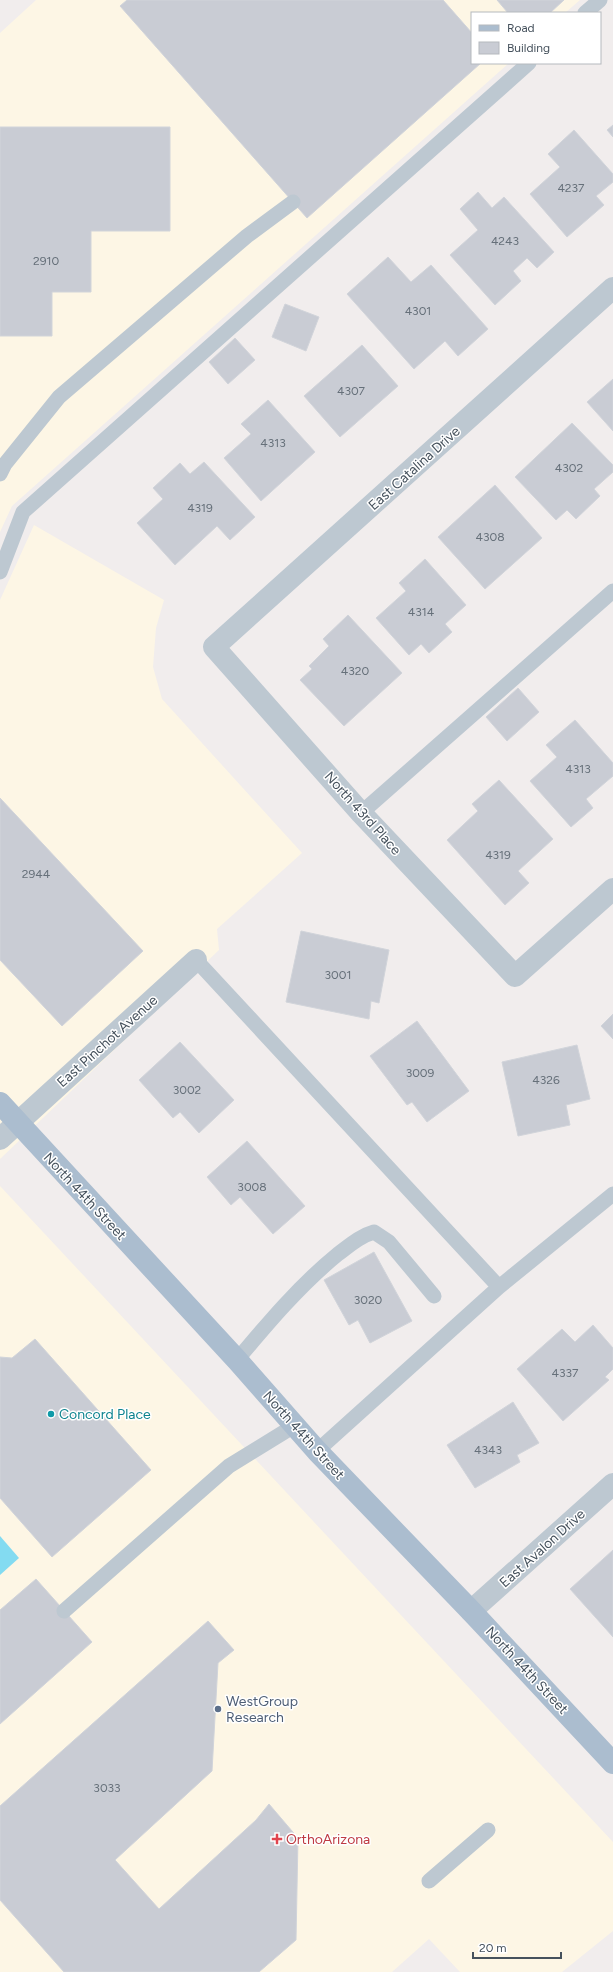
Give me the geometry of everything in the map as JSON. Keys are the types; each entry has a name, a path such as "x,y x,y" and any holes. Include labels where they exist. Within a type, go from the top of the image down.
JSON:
{"main road":[{"name":"North 44th Street","path":"0,1103 9,1126 236,1360 317,1451 471,1611 613,1763"}],"street":[{"name":"East Catalina Drive","path":"214,648 613,288"},
{"name":"North 43rd Place","path":"214,648 362,813 515,976 613,889"},
{"name":"East Pinchot Avenue","path":"0,1139 9,1126 196,960"},
{"name":"East Avalon Drive","path":"471,1611 613,1484"}],"lane":[{"path":"586,12 600,0"},
{"path":"0,572 23,512 527,64"},
{"path":"0,474 6,464 59,397 247,236 293,202"},
{"path":"362,813 613,590"},
{"path":"196,960 498,1287"},
{"path":"317,1451 498,1287 613,1194"},
{"path":"236,1360 274,1316 318,1270 362,1235 374,1232 389,1242 434,1296"},
{"path":"64,1611 229,1466 294,1426"},
{"path":"430,1881 488,1830"}],"shaded area":[{"path":"36,0 580,0 566,12 471,12 471,64 508,64 12,506 0,532 0,33"},
{"path":"34,525 164,600 156,628 153,667 162,699 302,853 217,929 219,950 0,1159 0,600"},
{"path":"0,1186 613,1842 613,1931 562,1972 460,1972 429,1939 392,1972 0,1972"}],"water":[{"path":"0,1536 19,1558 0,1575"}],"building":[{"path":"127,0 443,0 471,32 471,64 480,64 307,218 120,6"},
{"path":"497,0 564,0 551,12 507,12"},
{"path":"613,125 613,137 607,130"},
{"path":"0,127 170,127 170,231 91,231 91,292 52,292 52,336 0,336"},
{"path":"574,130 613,174 613,182 596,196 604,205 567,237 530,194 560,167 548,154"},
{"path":"478,192 492,208 504,197 554,252 537,268 527,258 513,271 521,281 495,305 450,255 478,230 460,209"},
{"path":"388,257 411,282 431,265 488,329 458,356 445,341 414,369 347,294"},
{"path":"285,304 319,317 306,351 272,337"},
{"path":"235,338 255,360 228,384 209,362"},
{"path":"362,345 398,386 340,437 304,396"},
{"path":"613,379 613,431 587,402"},
{"path":"268,400 315,452 261,501 224,458 251,434 241,424"},
{"path":"572,423 613,465 613,472 594,489 600,496 576,519 567,510 556,520 515,477"},
{"path":"204,462 255,517 230,540 217,526 175,565 137,523 163,499 153,488 180,463 190,474"},
{"path":"495,485 542,538 485,589 438,537"},
{"path":"425,559 466,605 445,624 452,632 429,653 421,644 409,655 376,618 406,591 399,583"},
{"path":"348,615 402,673 344,726 300,680 312,669 309,666 329,646 323,639"},
{"path":"518,688 539,712 507,741 486,717"},
{"path":"575,720 613,763 613,776 586,799 593,808 571,827 530,781 557,757 546,745"},
{"path":"499,780 553,839 518,871 529,883 505,905 447,840 478,811 472,804"},
{"path":"0,798 143,951 62,1026 0,960"},
{"path":"301,931 389,950 379,1003 371,1001 369,1019 286,1002"},
{"path":"613,1014 613,1039 601,1026"},
{"path":"417,1021 469,1091 427,1122 412,1102 407,1105 370,1056"},
{"path":"180,1042 234,1100 199,1133 180,1112 173,1118 139,1080"},
{"path":"577,1045 590,1099 566,1105 570,1125 518,1136 502,1062"},
{"path":"247,1141 305,1206 273,1234 240,1197 231,1205 207,1177"},
{"path":"374,1252 412,1321 370,1343 358,1320 349,1325 324,1280"},
{"path":"593,1325 613,1348 613,1369 605,1377 609,1380 563,1421 517,1369 562,1329 575,1342"},
{"name":"Concord Place","path":"35,1339 151,1470 52,1557 0,1498 0,1357 12,1358"},
{"path":"513,1402 539,1443 517,1455 520,1462 475,1488 447,1445"},
{"path":"613,1550 613,1637 570,1589"},
{"path":"36,1579 92,1642 0,1724 0,1610"},
{"path":"208,1621 234,1650 218,1663 212,1771 115,1860 159,1909 256,1820 269,1804 298,1838 296,1940 259,1972 64,1972 0,1900 0,1806"}],"place":[{"name":"Concord Place","path":"51,1414"},
{"name":"WestGroup Research","path":"218,1709"},
{"name":"OrthoArizona","path":"277,1839"}]}
